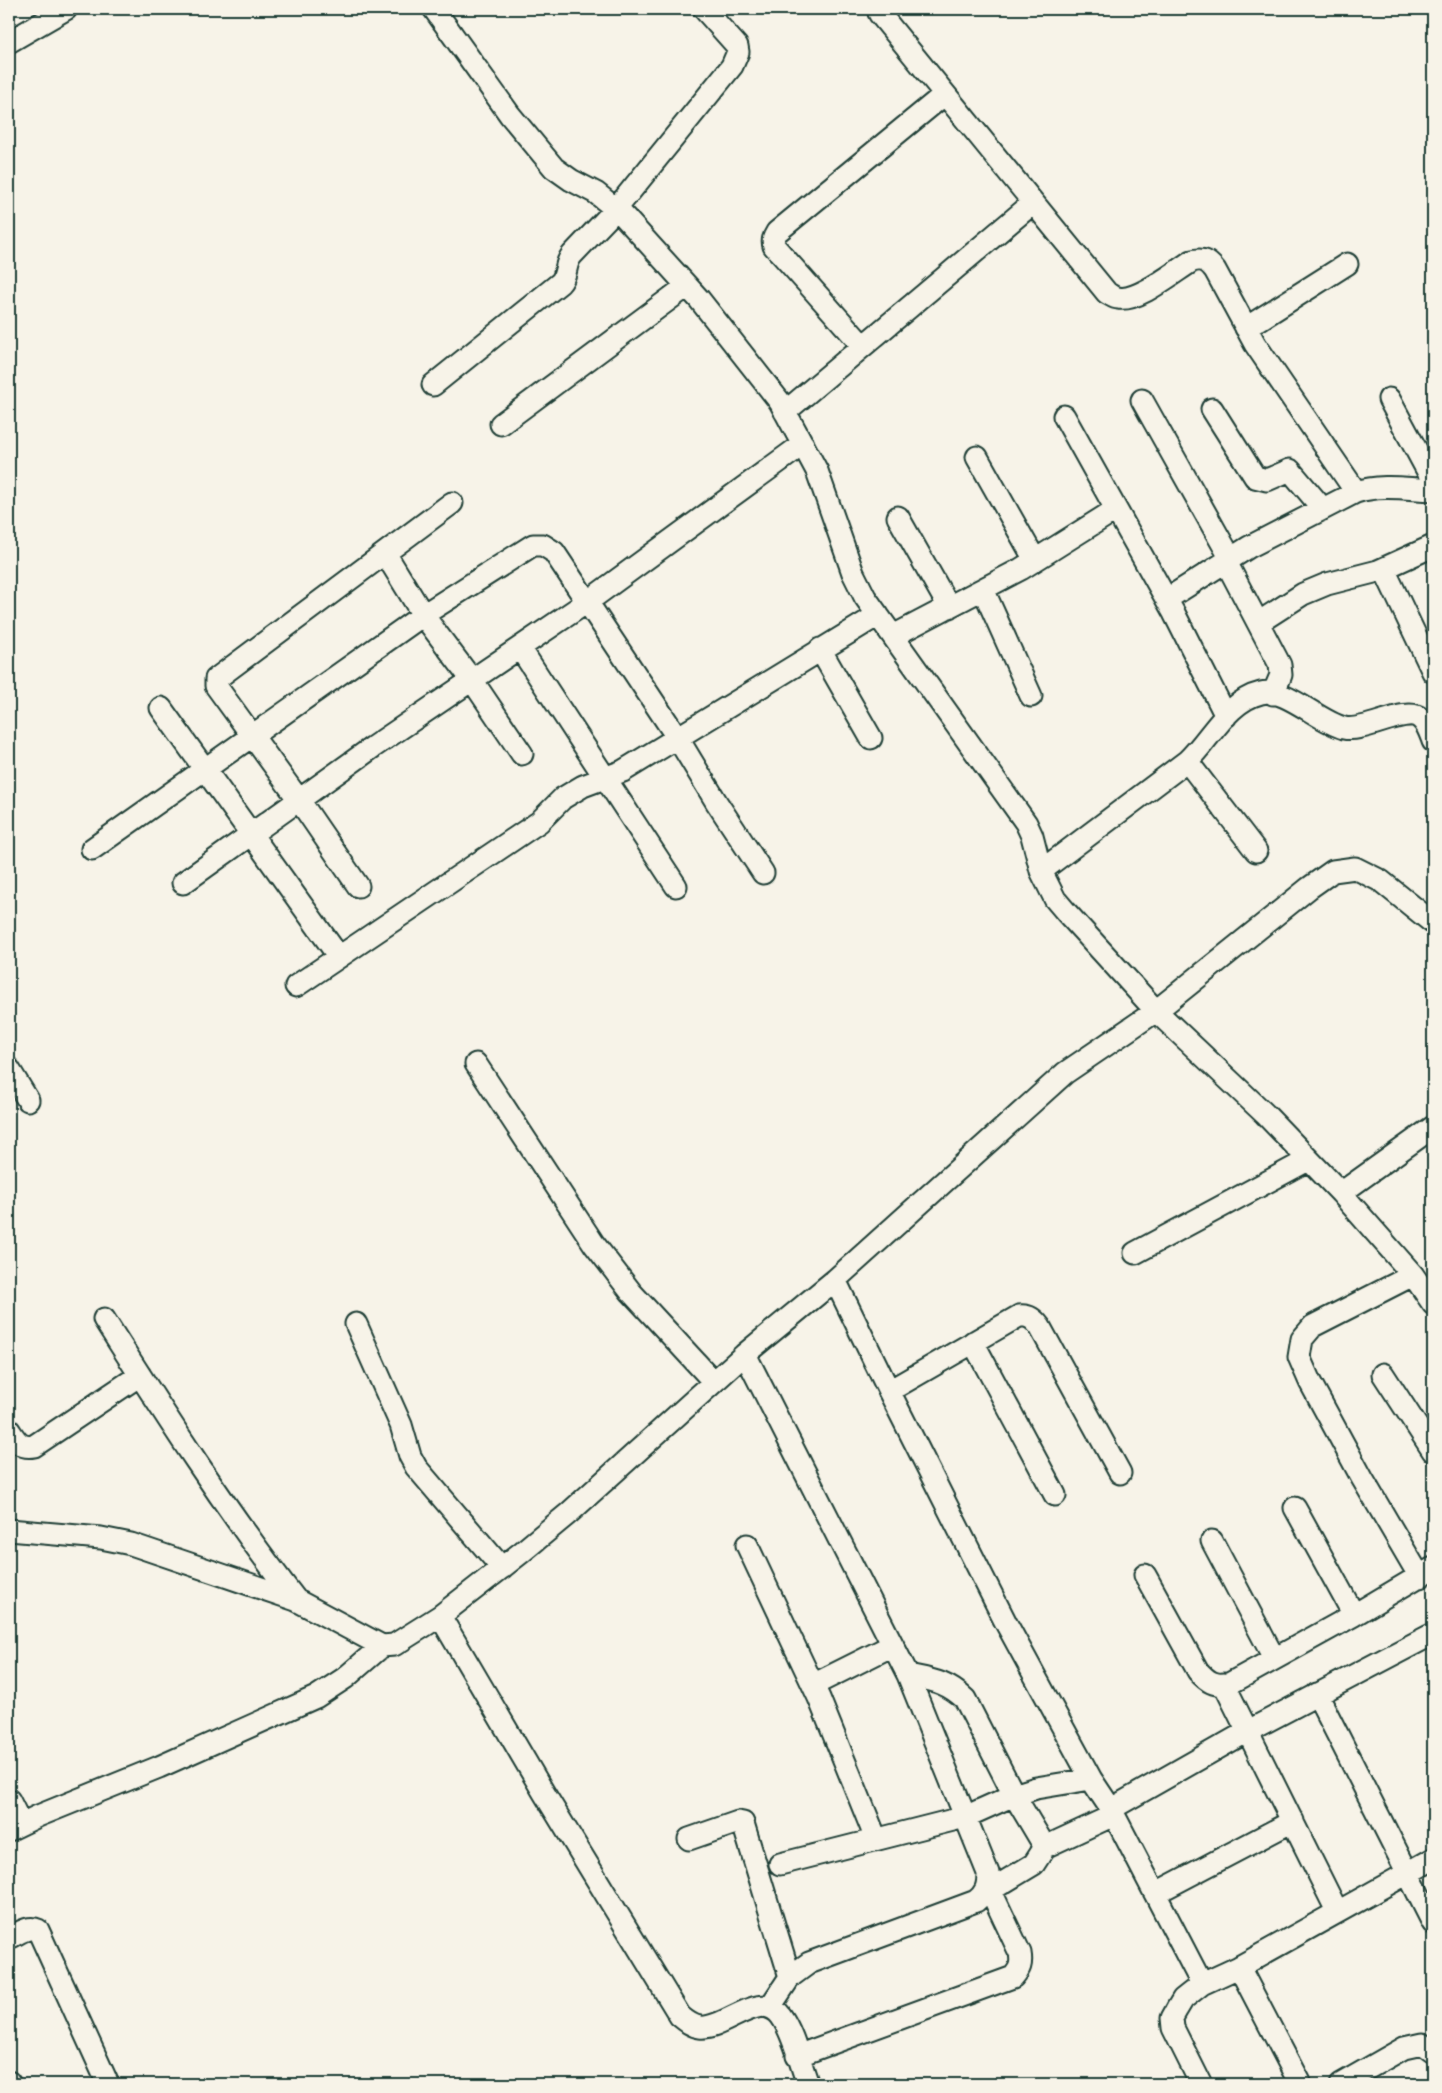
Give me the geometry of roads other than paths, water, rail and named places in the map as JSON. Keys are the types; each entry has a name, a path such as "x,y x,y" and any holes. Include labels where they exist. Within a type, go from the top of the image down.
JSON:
{"street":[{"path":"9,42 66,9"},
{"path":"434,9 510,115 554,168 571,180 596,193 616,209 687,286 780,402 816,472 853,573 865,597 1026,823 1032,836 1041,871 1055,899 1156,1011 1265,1114 1341,1193 1413,1275 1433,1304"},
{"path":"433,385 560,283 566,275 567,261 616,209 736,60 737,46 704,9"},
{"path":"879,14 1108,293 1116,298 1128,298 1142,292 1192,261 1200,259 1208,261 1215,270 1246,328 1267,362 1356,492"},
{"path":"863,346 774,246 774,236 945,94"},
{"path":"785,412 1033,203"},
{"path":"1246,328 1347,264"},
{"path":"501,424 687,286"},
{"path":"1388,399 1433,481"},
{"path":"1142,400 1229,560 1281,671 1273,694"},
{"path":"1212,409 1255,477 1267,480 1290,470 1323,509"},
{"path":"1064,416 1166,600 1226,716"},
{"path":"183,883 299,800 587,602 803,444"},
{"path":"977,457 1034,560"},
{"path":"1166,600 1249,547 1356,492 1371,487 1433,490"},
{"path":"358,886 299,800 216,686 216,679 452,503"},
{"path":"892,636 983,589 1115,510"},
{"path":"898,517 949,607"},
{"path":"92,849 423,615 534,545 543,546 554,552 677,737 717,804 763,873"},
{"path":"1258,623 1303,594 1327,584 1384,568 1433,546"},
{"path":"385,553 423,615 472,680 522,754"},
{"path":"1384,568 1433,672"},
{"path":"983,589 1031,696"},
{"path":"296,986 539,822 563,798 583,786 623,770 878,615"},
{"path":"520,648 676,886"},
{"path":"820,649 870,738"},
{"path":"1041,871 1187,762 1226,716 1242,701 1262,692 1280,694 1327,722 1345,728 1364,728 1406,714 1414,714 1426,725 1433,741"},
{"path":"161,708 340,957"},
{"path":"1187,762 1256,850"},
{"path":"9,1530 101,1538 131,1544 296,1600 382,1646 394,1645 440,1616 569,1513 745,1354 836,1280 1065,1073 1156,1011 1309,888 1333,871 1355,868 1381,881 1433,923"},
{"path":"476,1064 594,1244 631,1292 714,1382"},
{"path":"9,1069 28,1100"},
{"path":"1341,1193 1432,1130"},
{"path":"1135,1253 1308,1160"},
{"path":"1144,1575 1198,1671 1207,1681 1217,1686 1229,1684 1426,1573 1362,1478 1310,1382 1299,1357 1302,1339 1313,1326 1413,1275"},
{"path":"836,1280 889,1391 1006,1623 1091,1779 1113,1812 1202,1984"},
{"path":"889,1391 1019,1316 1026,1315 1034,1319 1040,1326 1120,1473"},
{"path":"104,1319 176,1432 296,1600"},
{"path":"356,1324 401,1425 410,1456 416,1467 502,1568"},
{"path":"973,1342 1055,1495"},
{"path":"745,1354 908,1675 988,1873 989,1888 1020,1953 1022,1962 1020,1970 1013,1977 798,2056"},
{"path":"9,1430 20,1445 27,1448 34,1446 140,1374"},
{"path":"1383,1374 1433,1451"},
{"path":"1295,1508 1354,1615"},
{"path":"1212,1541 1274,1658"},
{"path":"747,1545 813,1685 876,1839"},
{"path":"440,1616 544,1793 680,2016 688,2023 700,2027 713,2026 758,2006 770,2008 780,2015 787,2026 808,2084"},
{"path":"770,2008 790,1977 809,1963 976,1901 989,1888 1034,1864 1045,1847 1113,1812 1248,1730 1429,1636"},
{"path":"813,1685 893,1645"},
{"path":"9,1800 15,1827 159,1767 316,1697 345,1678 382,1646"},
{"path":"908,1675 940,1682 953,1688 964,1699 1014,1796 1045,1847"},
{"path":"1224,1684 1337,1911"},
{"path":"1317,1694 1433,1924"},
{"path":"780,1864 966,1817 1014,1796 1057,1783 1091,1779"},
{"path":"1156,1893 1292,1821"},
{"path":"689,1839 738,1822 743,1823 790,1977"},
{"path":"1201,2084 1173,2028 1172,2018 1184,1999 1202,1984 1239,1966 1433,1859"},
{"path":"9,1938 28,1929 38,1930 108,2084"},
{"path":"1239,1966 1300,2084"},
{"path":"1341,2084 1404,2048 1422,2044 1433,2052"}]}
